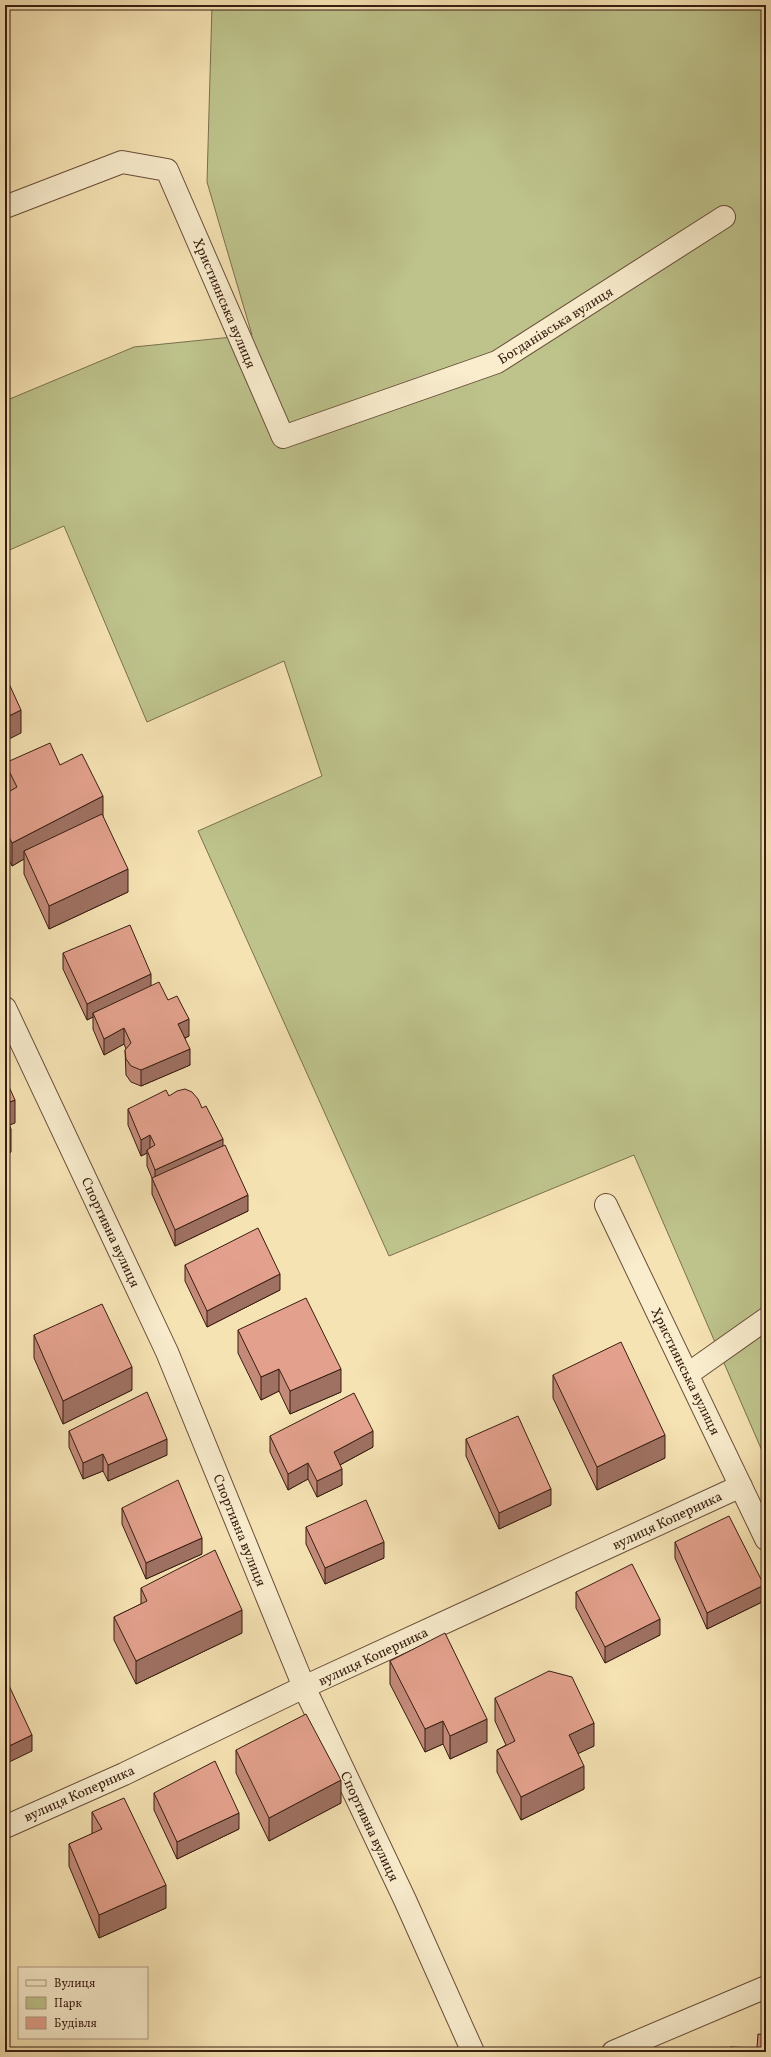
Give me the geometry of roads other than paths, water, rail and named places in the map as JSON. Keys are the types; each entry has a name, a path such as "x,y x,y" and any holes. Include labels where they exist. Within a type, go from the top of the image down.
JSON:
{"street":[{"name":"Християнська вулиця","path":"5,208 122,162 168,170 283,436"},
{"name":"Богданівська вулиця","path":"283,436 497,362 724,217"},
{"name":"Спортивна вулиця","path":"5,1008 167,1352 304,1687 405,1900 473,2052"},
{"name":"Християнська вулиця","path":"606,1205 766,1539"},
{"path":"688,1374 766,1319"},
{"name":"вулиця Коперника","path":"5,1827 124,1774 304,1687 741,1486"},
{"path":"613,2052 766,1987"}]}
